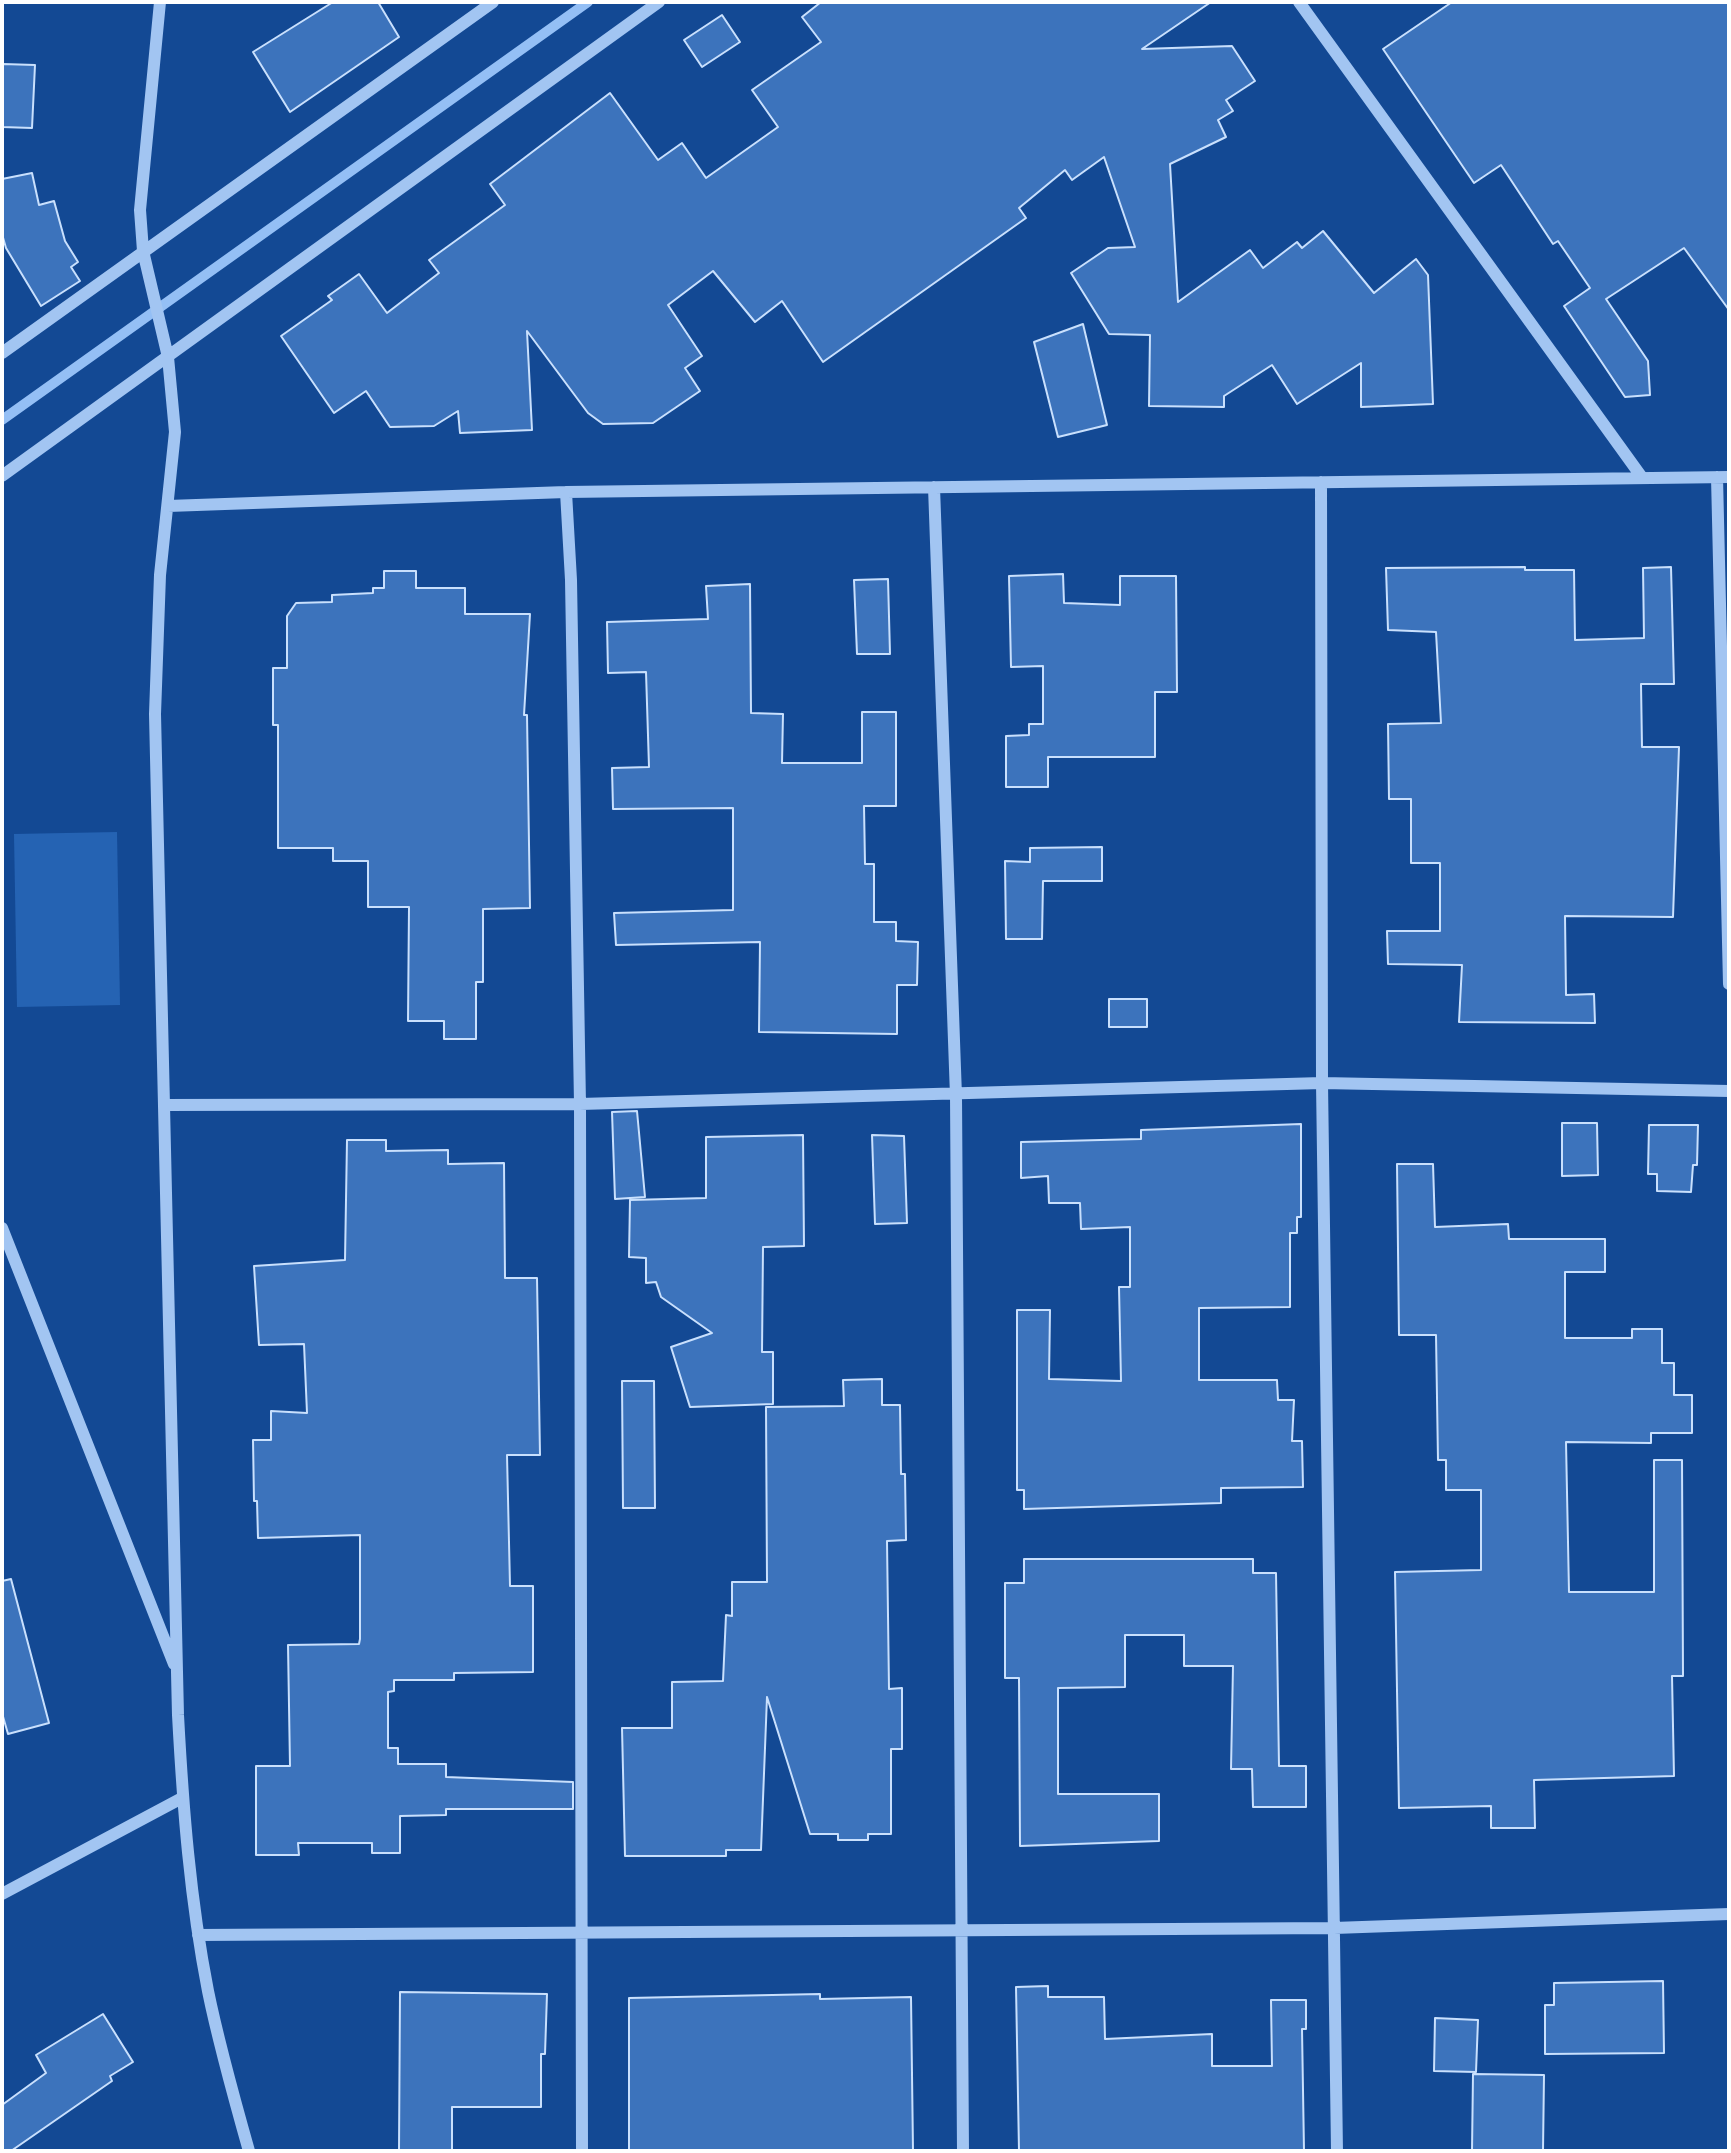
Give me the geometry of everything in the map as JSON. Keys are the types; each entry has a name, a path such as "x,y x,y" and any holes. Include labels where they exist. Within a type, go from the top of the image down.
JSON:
{"street":[{"path":"160,2 140,210 143,251 168,357 175,432 155,644 182,1798 198,1936 221,2046 248,2151"},
{"path":"2,353 493,2"},
{"path":"2,476 659,2"},
{"path":"1299,2 1641,476"},
{"path":"169,506 566,492 1723,477 1729,984"},
{"path":"1321,482 1322,1083 1337,2151"},
{"path":"934,487 956,1096 963,2151"},
{"path":"566,492 571,580 580,1104 582,2151"},
{"path":"164,1105 580,1104 956,1096 1322,1083 1729,1091"},
{"path":"2,1228 177,1672"},
{"path":"2,1894 182,1798"},
{"path":"198,1936 1334,1928 1729,1914"}],"shaded area":[{"path":"117,832 120,1005 17,1007 14,834"}],"building":[{"path":"333,2 378,2 399,37 290,112 253,52"},
{"path":"821,2 1211,2 1142,49 1232,46 1255,81 1226,100 1233,111 1218,120 1226,137 1170,164 1178,302 1250,250 1263,268 1297,242 1302,248 1323,231 1374,293 1416,259 1428,275 1433,404 1361,407 1361,363 1297,404 1272,365 1224,396 1224,407 1149,406 1150,335 1109,334 1071,273 1108,248 1135,247 1104,157 1072,180 1065,170 1019,208 1026,218 823,362 782,301 755,322 713,271 668,305 702,356 685,368 700,391 653,423 603,424 588,413 527,331 532,430 460,433 458,411 434,426 390,427 366,391 334,413 281,336 332,300 328,296 359,274 387,313 439,273 429,260 505,205 490,184 610,93 658,160 682,143 706,178 778,127 752,90 821,42 802,17"},
{"path":"1452,2 1729,2 1729,310 1684,248 1606,299 1648,361 1650,395 1625,397 1564,306 1590,288 1558,241 1553,244 1501,165 1474,183 1383,49"},
{"path":"722,15 740,42 702,67 684,40"},
{"path":"3,64 35,65 32,128 2,127"},
{"path":"32,173 39,205 54,201 65,241 78,262 71,267 80,281 41,306 6,248 2,234 2,179"},
{"path":"1083,324 1107,425 1058,437 1034,342"},
{"path":"1525,567 1525,570 1574,570 1575,640 1644,638 1643,568 1671,567 1674,684 1641,684 1642,747 1679,747 1673,917 1565,916 1566,995 1594,994 1595,1023 1459,1022 1462,965 1388,964 1387,931 1440,931 1440,863 1411,863 1411,799 1389,799 1388,724 1441,723 1436,632 1388,630 1386,568"},
{"path":"384,571 416,571 416,588 465,588 465,614 530,614 524,715 527,715 530,908 483,909 483,982 476,982 476,1039 444,1039 444,1021 408,1021 409,907 368,907 368,861 333,861 333,848 278,848 278,725 273,725 273,668 287,668 287,616 296,603 332,602 332,595 373,593 373,588 384,588"},
{"path":"1063,574 1064,603 1120,605 1120,576 1176,576 1177,692 1155,692 1155,757 1048,757 1048,787 1006,787 1006,736 1029,735 1029,724 1043,724 1043,666 1011,667 1009,576"},
{"path":"888,579 890,654 857,654 854,580"},
{"path":"750,584 751,713 783,714 782,763 862,763 862,712 896,712 896,806 864,806 865,864 874,864 874,922 896,922 896,941 918,942 917,985 897,985 897,1034 759,1032 760,942 616,945 614,913 733,910 733,808 613,809 612,768 649,767 646,672 608,673 607,622 708,619 706,586"},
{"path":"1102,847 1102,881 1043,881 1042,939 1006,939 1005,861 1030,862 1030,848"},
{"path":"1109,999 1147,999 1147,1027 1109,1027"},
{"path":"637,1111 645,1197 615,1199 612,1112"},
{"path":"1562,1123 1597,1123 1598,1175 1562,1176"},
{"path":"1301,1124 1301,1217 1297,1217 1297,1233 1290,1233 1290,1307 1199,1308 1199,1380 1277,1380 1278,1400 1294,1400 1292,1441 1302,1441 1303,1487 1221,1488 1221,1503 1024,1509 1024,1490 1017,1490 1017,1310 1050,1310 1049,1379 1121,1381 1119,1287 1130,1287 1130,1227 1081,1229 1080,1203 1049,1203 1048,1176 1021,1178 1021,1142 1141,1139 1141,1130"},
{"path":"1649,1125 1698,1125 1697,1165 1693,1165 1691,1192 1657,1191 1657,1174 1648,1174"},
{"path":"803,1135 804,1246 763,1247 762,1352 773,1352 773,1404 690,1407 671,1347 712,1333 661,1297 656,1282 646,1283 646,1258 629,1257 630,1200 706,1198 706,1137"},
{"path":"872,1135 904,1136 907,1223 875,1224"},
{"path":"347,1140 386,1140 386,1151 448,1150 448,1164 504,1163 505,1278 537,1278 540,1455 507,1455 510,1586 533,1586 533,1672 454,1673 454,1680 394,1680 394,1691 388,1692 388,1748 398,1748 398,1764 446,1764 446,1777 573,1782 573,1809 446,1809 446,1815 400,1816 400,1853 372,1853 372,1843 298,1843 299,1855 256,1855 256,1766 290,1766 288,1645 359,1644 360,1535 258,1538 257,1501 254,1501 253,1440 271,1440 271,1411 307,1413 304,1344 259,1345 254,1266 345,1260"},
{"path":"1397,1164 1433,1164 1435,1227 1508,1224 1509,1239 1605,1239 1605,1272 1565,1272 1565,1338 1632,1338 1632,1329 1662,1329 1662,1363 1674,1363 1674,1395 1692,1395 1692,1433 1651,1433 1651,1443 1566,1442 1569,1592 1654,1592 1654,1460 1682,1460 1683,1676 1672,1676 1674,1776 1534,1780 1535,1828 1491,1828 1491,1806 1399,1808 1395,1572 1481,1570 1481,1490 1446,1490 1446,1460 1438,1460 1436,1335 1399,1335"},
{"path":"882,1379 882,1405 900,1405 901,1474 905,1474 906,1540 887,1541 889,1689 902,1688 902,1749 891,1749 891,1834 868,1834 868,1840 838,1840 838,1834 810,1834 767,1697 761,1850 726,1850 726,1856 625,1856 622,1728 672,1728 672,1682 723,1681 726,1615 732,1616 732,1582 767,1582 766,1407 844,1406 843,1380"},
{"path":"622,1381 654,1381 655,1508 623,1508"},
{"path":"1024,1559 1253,1559 1253,1573 1276,1573 1279,1766 1306,1766 1306,1807 1253,1807 1252,1769 1231,1769 1233,1666 1184,1666 1184,1635 1125,1635 1125,1687 1058,1688 1058,1794 1159,1794 1159,1841 1020,1846 1019,1678 1005,1678 1005,1583 1024,1583"},
{"path":"11,1579 49,1723 8,1734 2,1713 2,1581"},
{"path":"1663,1981 1664,2053 1545,2054 1545,2005 1554,2005 1554,1983"},
{"path":"1048,1986 1048,1997 1104,1997 1105,2039 1212,2034 1212,2066 1272,2066 1271,2000 1306,2000 1306,2029 1302,2029 1304,2151 1019,2151 1016,1987"},
{"path":"400,1992 547,1994 545,2054 541,2054 541,2107 452,2107 452,2151 399,2151"},
{"path":"820,1994 820,1999 911,1997 913,2151 629,2151 629,1998"},
{"path":"103,2014 133,2062 110,2076 112,2081 11,2151 2,2151 2,2105 46,2073 36,2055"},
{"path":"1435,2018 1478,2020 1476,2072 1434,2071"},
{"path":"1473,2074 1544,2075 1543,2151 1472,2151"}],"waterway":[{"path":"2,420 588,2"}]}
